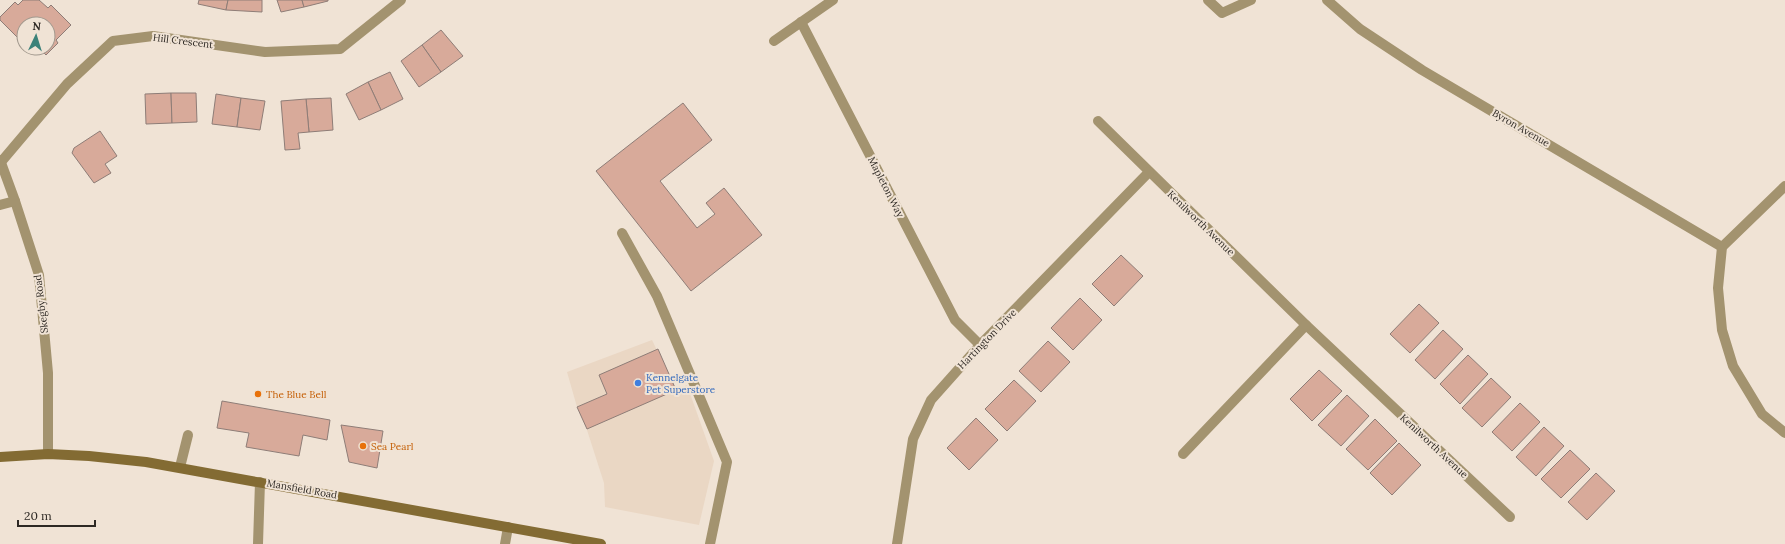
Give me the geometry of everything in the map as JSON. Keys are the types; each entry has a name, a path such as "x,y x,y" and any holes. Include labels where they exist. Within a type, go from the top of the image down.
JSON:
{"main road":[{"name":"Mansfield Road","path":"0,457 48,454 96,456 180,467 601,544"}],"street":[{"name":"Hill Crescent","path":"0,161 67,84 113,41 153,36 265,52 340,49 401,0"},
{"path":"774,41 833,0"},
{"path":"1208,0 1222,13 1251,0"},
{"name":"Byron Avenue","path":"1327,0 1360,29 1422,70 1722,247"},
{"name":"Mapleton Way","path":"801,22 955,320 980,345"},
{"name":"Kenilworth Avenue","path":"1098,121 1306,325 1510,517"},
{"name":"Skegby Road","path":"0,161 15,201 39,275 48,373 48,454"},
{"name":"Hartington Drive","path":"897,544 914,439 931,400 980,345 1149,172"},
{"path":"1785,186 1722,247 1718,288 1722,330 1733,366 1762,414 1785,433"},
{"path":"0,205 15,201"},
{"path":"622,233 657,296 727,462 710,544"},
{"path":"1184,454 1306,325"},
{"path":"180,467 188,435"},
{"path":"258,544 260,482"},
{"path":"505,544 508,527"}],"shaded area":[{"path":"652,340 676,390 687,385 714,461 699,525 605,507 604,483 587,430 577,407 567,372"}],"building":[{"path":"23,0 39,0 48,8 51,5 71,25 56,40 56,16 16,16 16,36 0,20 0,17 15,2 18,5"},
{"path":"199,0 228,0 226,10 198,4"},
{"path":"228,0 262,0 262,12 226,10"},
{"path":"277,0 302,0 304,7 281,12"},
{"path":"302,0 328,0 328,1 304,7"},
{"path":"441,30 463,56 441,72 422,45"},
{"path":"422,45 441,72 419,87 401,61"},
{"path":"390,72 403,99 381,110 368,82"},
{"path":"368,82 381,110 359,120 346,94"},
{"path":"171,93 172,123 146,124 145,94"},
{"path":"171,93 196,93 197,122 172,123"},
{"path":"216,94 241,98 237,127 212,124"},
{"path":"241,98 265,101 260,130 237,127"},
{"path":"331,98 333,130 309,132 306,99"},
{"path":"306,99 309,132 298,133 300,149 285,150 281,101"},
{"path":"683,103 712,140 660,181 697,228 715,214 706,203 724,188 762,235 691,291 596,171"},
{"path":"100,131 117,156 105,164 111,173 94,183 72,153 74,148"},
{"path":"1121,255 1143,276 1114,306 1092,284"},
{"path":"1080,298 1102,320 1073,350 1051,328"},
{"path":"1419,304 1439,323 1410,353 1390,334"},
{"path":"1443,330 1463,349 1435,379 1415,360"},
{"path":"1048,341 1070,362 1041,392 1019,371"},
{"name":"Kennelgate Pet Superstore","path":"658,349 676,390 587,429 577,407 607,394 599,375"},
{"path":"1468,355 1488,374 1460,404 1440,384"},
{"path":"1319,370 1342,391 1312,421 1290,399"},
{"path":"1491,378 1511,397 1482,427 1462,408"},
{"path":"1014,380 1036,401 1007,431 985,409"},
{"path":"1347,395 1369,416 1341,446 1318,425"},
{"path":"222,401 330,420 327,440 303,435 299,456 246,447 249,433 217,428"},
{"path":"1520,403 1540,422 1512,451 1492,432"},
{"path":"976,418 998,440 969,470 947,448"},
{"path":"1375,419 1397,441 1368,470 1346,449"},
{"name":"Sea Pearl","path":"341,425 383,431 377,468 349,462"},
{"path":"1544,427 1564,446 1536,476 1516,457"},
{"path":"1399,443 1421,465 1392,495 1370,473"},
{"path":"1570,450 1590,469 1561,498 1541,479"},
{"path":"1596,473 1615,491 1587,520 1568,502"}],"place":[{"name":"Kennelgate Pet Superstore","path":"638,383"},
{"name":"The Blue Bell","path":"258,394"},
{"name":"Sea Pearl","path":"363,446"}]}
